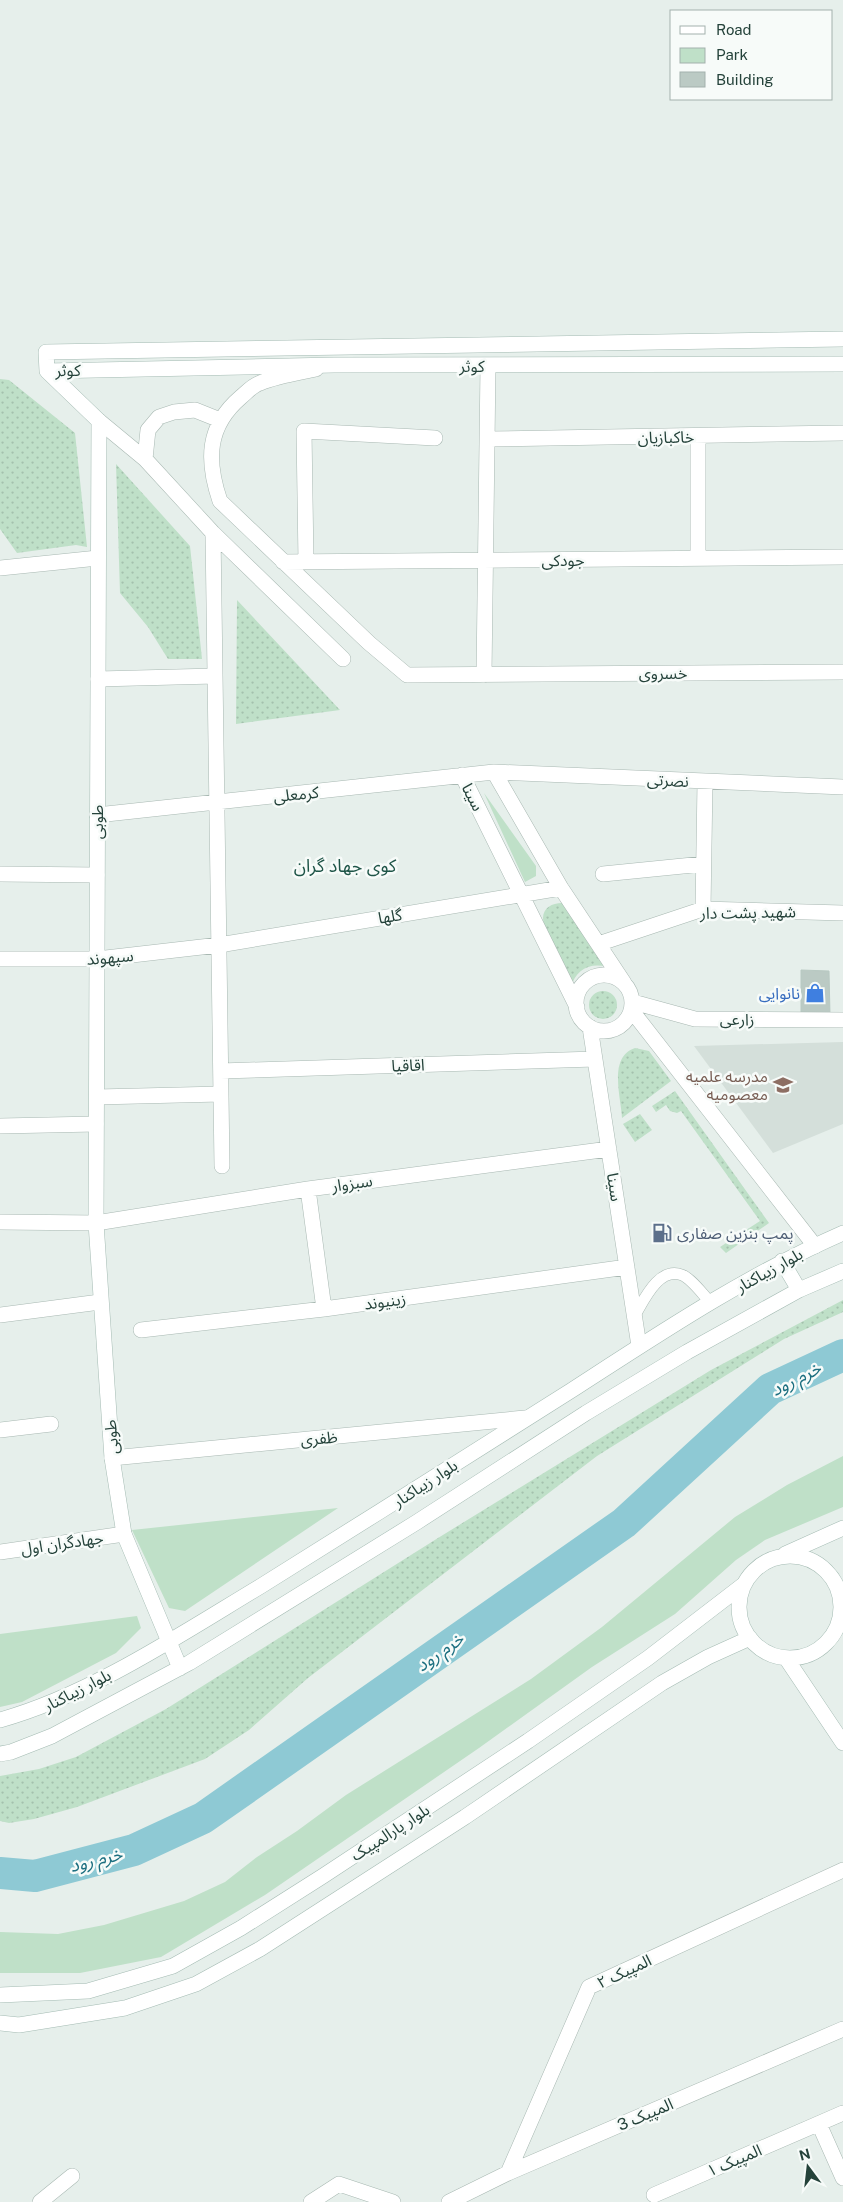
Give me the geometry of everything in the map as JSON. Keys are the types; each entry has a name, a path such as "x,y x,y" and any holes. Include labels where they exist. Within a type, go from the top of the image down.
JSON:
{"street":[{"name":"کوثر","path":"843,339 46,352 47,371 334,365 843,364"},
{"path":"484,674 489,439 488,344"},
{"path":"283,562 220,501 213,481 211,458 213,437 220,420 233,404 258,383 334,365"},
{"path":"47,371 99,421 145,459 213,533 342,659"},
{"path":"145,459 148,430 160,418 174,412 195,410 220,420"},
{"name":"طوبی","path":"99,421 96,1223 100,1302 112,1458 124,1534 180,1668"},
{"path":"306,562 304,431 435,438"},
{"name":"خاکبازیان","path":"489,439 698,437 843,433"},
{"path":"698,437 698,558"},
{"path":"213,533 222,1166"},
{"name":"جودکی","path":"283,562 843,557"},
{"path":"0,568 98,558"},
{"name":"خسروی","path":"283,562 369,643 407,675 843,672"},
{"path":"98,679 215,676"},
{"path":"494,772 560,888 630,991 632,1006 627,1020 615,1029 600,1031 590,1027 582,1020 576,1007 577,996 582,986 592,978 603,975 614,977 624,983"},
{"name":"کرمعلی","path":"97,815 494,772"},
{"name":"نصرتی","path":"494,772 843,787"},
{"name":"سینا","path":"462,775 576,1007"},
{"path":"702,909 705,782"},
{"path":"603,874 703,864"},
{"path":"0,874 97,875"},
{"name":"گلها","path":"219,945 560,888"},
{"name":"شهید پشت دار","path":"598,944 702,909 843,912"},
{"name":"سپهوند","path":"0,959 97,960 219,945"},
{"path":"632,1006 815,1246"},
{"name":"زارعی","path":"632,1006 695,1019 843,1020"},
{"name":"سینا","path":"590,1027 639,1346"},
{"name":"اقاقیا","path":"220,1071 595,1060"},
{"path":"96,1097 221,1094"},
{"path":"0,1126 96,1124"},
{"name":"سبزوار","path":"96,1223 308,1189 609,1149"},
{"path":"308,1189 324,1309"},
{"path":"0,1222 96,1223"},
{"name":"بلوار زیباکنار","path":"0,1720 37,1710 168,1643 400,1500 639,1346 782,1261 843,1233"},
{"path":"782,1261 799,1290"},
{"name":"زینیوند","path":"141,1330 324,1309 627,1268"},
{"name":"بلوار زیباکنار","path":"0,1754 11,1752 52,1736 180,1668 418,1522 594,1408 687,1352 799,1290 843,1271"},
{"path":"0,1316 100,1302"},
{"name":"ظفری","path":"112,1458 525,1418"},
{"path":"0,1430 51,1424"},
{"path":"781,1556 797,1555 812,1560 826,1569 836,1582 842,1596 840,1636 815,1652 800,1657 786,1658 770,1654 750,1638 740,1617 739,1601 743,1585 752,1572 765,1561 781,1556 843,1528"},
{"name":"جهادگران اول","path":"0,1552 124,1534"},
{"name":"بلوار پارالمپیک","path":"0,1995 88,1991 173,1966 241,1928 528,1741 648,1658 743,1585"},
{"name":"بلوار پارالمپیک","path":"0,2023 19,2025 125,2008 196,1984 276,1939 465,1817 662,1683 708,1657 750,1638"},
{"path":"786,1658 843,1743"},
{"name":"المپیک ۲","path":"508,2173 589,1987 843,1870"},
{"name":"المپیک 3","path":"449,2202 508,2173 843,2028"},
{"name":"المپیک ۱","path":"654,2195 843,2113"},
{"path":"819,2124 843,2178"},
{"path":"40,2202 72,2176"},
{"path":"311,2202 339,2184 393,2202"}],"lane":[{"path":"634,1315 661,1278 674,1274 684,1276 711,1303"}],"shaded area":[{"name":"مدرسه علمیه معصومیه","path":"843,1042 843,1124 773,1153 694,1046"}],"green space":[{"path":"0,379 9,380 75,433 87,547 76,545 17,553 0,529"},
{"path":"116,464 190,546 202,659 168,659 148,627 120,593"},
{"path":"237,600 340,710 236,724"},
{"path":"484,793 536,866 536,876 525,882"},
{"path":"562,903 566,904 607,967 595,966 584,969 576,976 571,988 550,942 543,918 543,914 549,907"},
{"path":"603,991 613,995 617,1005 613,1015 603,1019 593,1015 589,1005 593,995"},
{"path":"635,1048 649,1051 671,1081 622,1118 618,1078 619,1069 621,1060"},
{"path":"675,1091 769,1223 726,1253 720,1247 760,1221 681,1111 677,1113 670,1111 666,1105 656,1112 652,1106"},
{"path":"640,1114 652,1130 635,1142 623,1124"},
{"path":"843,1300 843,1312 784,1339 597,1456 308,1678 249,1730 205,1759 77,1807 34,1819 9,1823 0,1821 0,1776 39,1769 76,1757 166,1709 438,1538 711,1370"},
{"path":"843,1456 843,1507 765,1540 736,1560 675,1614 592,1667 479,1748 265,1895 161,1957 80,1973 0,1973 0,1932 58,1934 104,1925 184,1901 225,1882 257,1857 297,1831 346,1795 531,1679 602,1627 735,1517 787,1485"},
{"path":"338,1508 185,1611 169,1608 132,1530"},
{"path":"137,1616 141,1628 116,1653 22,1702 0,1707 0,1634"}],"building":[{"name":"نانوایی","path":"801,970 829,971 830,1016 801,1016"}],"waterway":[{"name":"خرم رود","path":"0,1873 35,1876 134,1850 203,1818 624,1523 770,1389 843,1355"}],"place":[{"name":"نانوایی","path":"815,993"},
{"name":"مدرسه علمیه معصومیه","path":"783,1085"},
{"name":"پمپ بنزین صفاری","path":"662,1233"}],"district":[{"name":"کوی جهاد گران","path":"345,866"}]}
